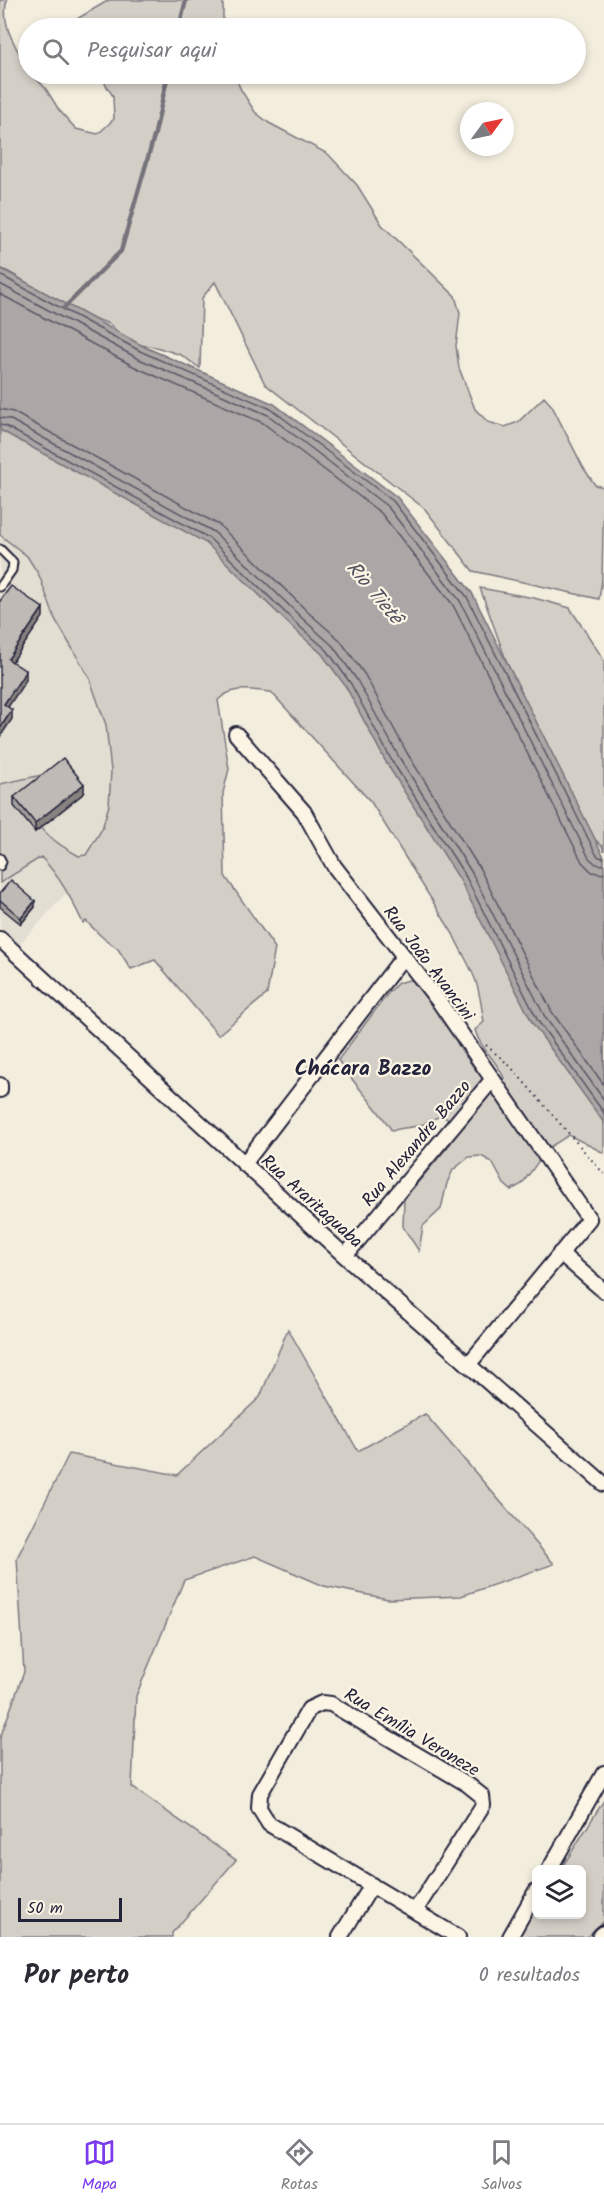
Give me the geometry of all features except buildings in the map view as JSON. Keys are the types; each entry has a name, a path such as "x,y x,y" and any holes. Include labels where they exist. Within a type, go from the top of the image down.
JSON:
{"street":[{"name":"Rua João Avancini","path":"236,734 304,812 334,866 440,1003 589,1219 560,1253"},
{"name":"Rua Araritaguaba","path":"0,939 345,1256 604,1484"},
{"path":"244,1164 403,957"},
{"name":"Rua Alexandre Bazzo","path":"345,1256 492,1080"},
{"path":"0,1085 0,1090"},
{"path":"468,1365 560,1253 604,1291"},
{"name":"Rua Emília Veroneze","path":"372,1886 269,1824 259,1808 260,1794 309,1709 322,1703 331,1704 467,1784 482,1796 483,1805 415,1911"},
{"path":"551,1865 604,1773"},
{"path":"340,1937 372,1886 458,1937"},
{"path":"510,1937 532,1900"}],"lane":[{"path":"0,549 13,562 12,570 0,587"},
{"path":"0,858 2,862 0,866"}],"path":[{"path":"484,1042 510,1066 604,1174"}],"shaded area":[{"path":"0,0 7,0 5,9 7,27 18,51 18,84 41,84 59,110 76,129 98,134 114,119 113,96 105,84 238,84 255,112 269,123 328,154 357,185 382,225 455,296 460,313 456,346 459,368 475,409 488,422 505,427 518,422 544,397 552,406 583,467 595,485 604,487 602,579 599,599 473,571 425,509 265,384 215,282 202,298 200,368 181,355 156,347 131,344 109,324 99,320 55,320 26,283 0,268"},
{"path":"109,0 223,0 223,18 79,18"},
{"path":"0,415 273,550 604,1047 604,1153 569,1135 548,1148 522,1184 511,1190 504,1184 492,1162 481,1156 469,1157 453,1170 447,1183 441,1209 423,1226 419,1251 403,1227 404,1199 451,1143 453,1130 451,1122 444,1117 439,1117 421,1125 392,1131 338,1060 389,992 398,983 409,980 421,984 449,1021 459,1047 475,1069 496,1083 502,1083 504,1078 477,1037 475,1030 484,1022 479,991 453,934 371,802 271,692 236,690 218,700 229,769 223,793 225,876 275,948 267,994 218,1035 155,960 131,969 118,949 86,921 83,923 65,888 41,857 0,883 0,784 42,775 34,803 38,821 56,842 79,856 86,855 102,829 109,805 111,771 106,725 89,677 55,619 39,575 27,556 0,535"},
{"path":"0,505 101,632 122,832 18,946 0,928"},
{"path":"480,588 534,598 570,608 602,657 604,662 604,851 590,835 523,707"},
{"path":"288,1329 358,1451 425,1414 554,1564 461,1596 388,1599 324,1586 255,1556 184,1580 136,1696 132,1787 236,1860 172,1933 172,1937 0,1937 0,1738 24,1672 17,1558 69,1454 177,1475 260,1397"},
{"path":"604,1800 604,1921 587,1937 518,1937 532,1914 532,1919 586,1919 586,1865 563,1865"}],"water":[{"name":"Rio Tietê","path":"0,268 145,347 274,404 397,497 472,593 604,857 604,1123 533,1024 460,880 387,764 346,687 322,654 206,543 0,430"}],"waterway":[{"path":"182,18 186,0"},
{"path":"64,308 121,251 155,133 166,84"}],"district":[{"name":"Chácara Bazzo","path":"363,1068"}]}
